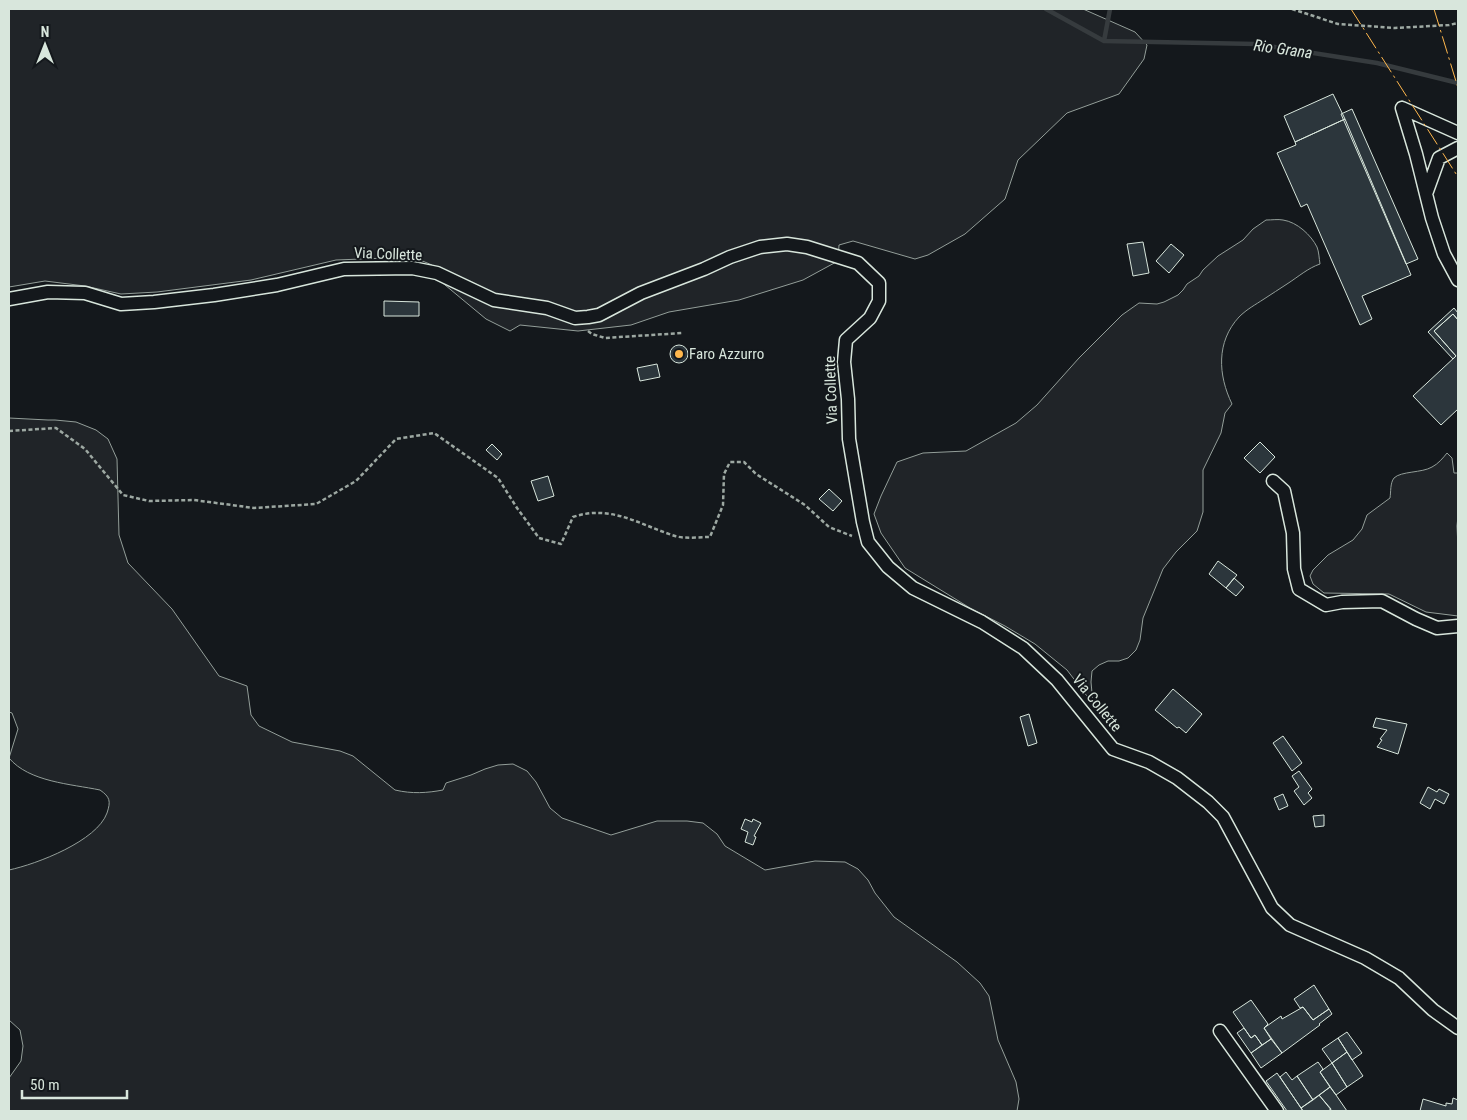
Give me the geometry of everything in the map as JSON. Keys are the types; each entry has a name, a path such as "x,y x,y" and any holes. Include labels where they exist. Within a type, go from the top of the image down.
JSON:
{"street":[{"path":"1458,132 1402,108 1432,218 1444,254 1458,280"},
{"path":"1416,154 1439,158 1458,148"},
{"path":"1426,194 1439,158"},
{"name":"Via Collette","path":"9,299 48,292 85,293 121,304 154,302 276,285 344,268 412,268 438,273 494,300 547,308 578,318 599,315 641,293 704,270 730,257 760,246 787,244 807,247 858,263 879,282 879,301 870,318 846,340 844,362 848,399 849,439 868,542 888,567 913,588 982,622 1022,648 1057,680 1113,749 1149,762 1177,778 1208,802 1223,817 1272,908 1290,925 1365,958 1399,978 1433,1010 1458,1028"},
{"path":"1273,481 1284,491 1293,533 1294,568 1300,589 1326,605 1342,602 1382,600 1416,619 1437,628 1458,626"},
{"path":"1220,1031 1278,1111"}],"path":[{"path":"1292,9 1338,24 1395,28 1458,23"},
{"path":"578,318 582,325 592,334 605,338 683,333"},
{"path":"9,431 56,428 85,449 123,495 149,501 194,500 254,508 316,504 356,481 396,439 434,433 498,478 539,538 561,544 573,517 584,513 611,513 641,522 676,536 710,537 723,505 724,474 730,462 744,462 756,474 805,505 828,527 868,542"}],"shaded area":[{"path":"9,9 1083,9 1135,32 1147,45 1144,59 1119,94 1067,113 1018,160 1005,199 965,234 928,255 915,259 853,241 839,245 838,261 803,280 739,300 669,312 631,325 578,331 520,325 510,331 486,319 439,280 432,265 413,257 336,260 251,280 157,292 121,294 85,286 45,281 9,287"},
{"path":"1266,220 1288,221 1303,230 1317,247 1320,264 1307,270 1248,309 1239,317 1226,337 1223,348 1222,370 1227,393 1232,404 1225,413 1221,433 1203,470 1203,512 1197,531 1176,552 1163,569 1143,618 1140,640 1136,650 1128,658 1119,661 1108,661 1092,671 1093,704 1067,670 1035,644 970,608 905,568 881,533 874,514 897,462 923,453 966,451 1016,423 1037,405 1079,358 1122,315 1139,303 1157,304 1178,295 1187,284 1199,276 1218,256 1243,240 1253,229"},
{"path":"9,418 76,422 96,430 108,439 117,459 119,535 128,563 172,609 219,676 247,686 251,715 259,726 292,742 340,751 353,756 395,790 419,793 443,790 446,783 498,765 513,764 527,771 536,782 550,808 562,818 611,835 657,821 687,821 703,823 717,834 725,846 765,870 815,861 845,862 858,869 868,880 875,893 894,917 957,962 980,983 989,996 998,1040 1016,1082 1019,1099 1017,1111 9,1111 9,1078 21,1061 23,1046 20,1030 9,1020 9,870 50,857 79,842 101,823 107,813 109,802 108,797 100,790 64,784 39,777 17,766 9,758 18,729 12,713 9,712"},
{"path":"1447,453 1452,458 1454,473 1458,473 1458,616 1426,612 1389,594 1324,593 1313,584 1310,576 1313,570 1328,555 1353,540 1362,529 1367,515 1390,498 1391,485 1394,478 1401,474 1428,469 1438,463"}],"building":[{"path":"1333,94 1345,119 1295,142 1284,116"},
{"path":"1352,109 1418,259 1406,264 1341,114"},
{"path":"1345,119 1411,275 1362,296 1372,319 1360,325 1307,204 1301,207 1277,153 1296,145 1295,142"},
{"path":"1143,242 1149,273 1133,276 1127,244"},
{"path":"1171,244 1184,255 1169,273 1156,261"},
{"path":"384,301 419,302 419,316 384,316"},
{"path":"1454,308 1458,313 1458,320 1453,314 1434,331 1456,356 1453,359 1428,332"},
{"path":"1453,314 1458,320 1458,409 1441,425 1413,396 1456,356 1434,331"},
{"name":"Faro Azzurro","path":"679,345 685,348 688,354 685,360 679,363 673,360 670,354 673,348"},
{"path":"657,364 660,377 640,381 637,368"},
{"path":"1260,442 1275,457 1260,473 1244,458"},
{"path":"492,444 502,454 497,460 486,450"},
{"path":"548,476 554,496 538,501 531,481"},
{"path":"829,489 842,501 833,511 819,499"},
{"path":"1218,561 1237,575 1226,588 1209,574"},
{"path":"1234,578 1244,587 1236,596 1226,588"},
{"path":"1173,689 1202,714 1186,733 1155,710"},
{"path":"1029,714 1037,743 1028,746 1020,717"},
{"path":"1376,718 1407,724 1398,754 1377,747 1387,730 1373,727"},
{"path":"1283,736 1302,763 1292,771 1273,743"},
{"path":"1299,771 1312,789 1308,793 1312,798 1304,805 1294,791 1299,787 1292,776"},
{"path":"1428,787 1437,792 1439,789 1449,794 1444,804 1435,799 1430,809 1420,803"},
{"path":"1283,794 1288,806 1279,810 1274,798"},
{"path":"1324,815 1324,826 1315,827 1313,816"},
{"path":"745,819 752,822 753,819 761,823 754,836 756,837 753,845 745,842 748,832 741,829"},
{"path":"1314,985 1329,1009 1313,1020 1303,1007 1300,1008 1294,999"},
{"path":"1251,1000 1268,1024 1264,1028 1271,1039 1262,1045 1255,1035 1251,1038 1233,1012"},
{"path":"1303,1007 1313,1020 1329,1009 1332,1014 1282,1053 1264,1028 1281,1016 1282,1019"},
{"path":"1244,1028 1251,1038 1255,1035 1262,1045 1251,1053 1237,1033"},
{"path":"1347,1032 1362,1053 1352,1060 1338,1038"},
{"path":"1338,1038 1347,1052 1332,1063 1322,1049"},
{"path":"1271,1039 1282,1053 1261,1068 1251,1053"},
{"path":"1347,1052 1363,1076 1347,1087 1332,1063"},
{"path":"1318,1062 1323,1069 1320,1072 1330,1087 1313,1100 1297,1076"},
{"path":"1332,1063 1347,1087 1336,1095 1320,1072"},
{"path":"1286,1072 1292,1080 1297,1076 1313,1100 1301,1108 1280,1077"},
{"path":"1277,1073 1303,1111 1287,1111 1266,1081"},
{"path":"1330,1087 1347,1111 1332,1111 1319,1095"},
{"path":"1319,1095 1331,1109 1328,1111 1303,1111 1301,1108"},
{"path":"1453,1098 1458,1100 1458,1111 1420,1111 1423,1099 1446,1106 1446,1103 1452,1104"}],"waterway":[{"name":"Rio Grana","path":"1046,9 1104,41 1256,44 1377,63 1458,83"},
{"name":"Rio Grana","path":"1104,41 1110,9"}],"power":[{"path":"1351,9 1458,177"},
{"path":"1434,9 1458,88"}],"place":[{"name":"Faro Azzurro","path":"679,354"}]}
